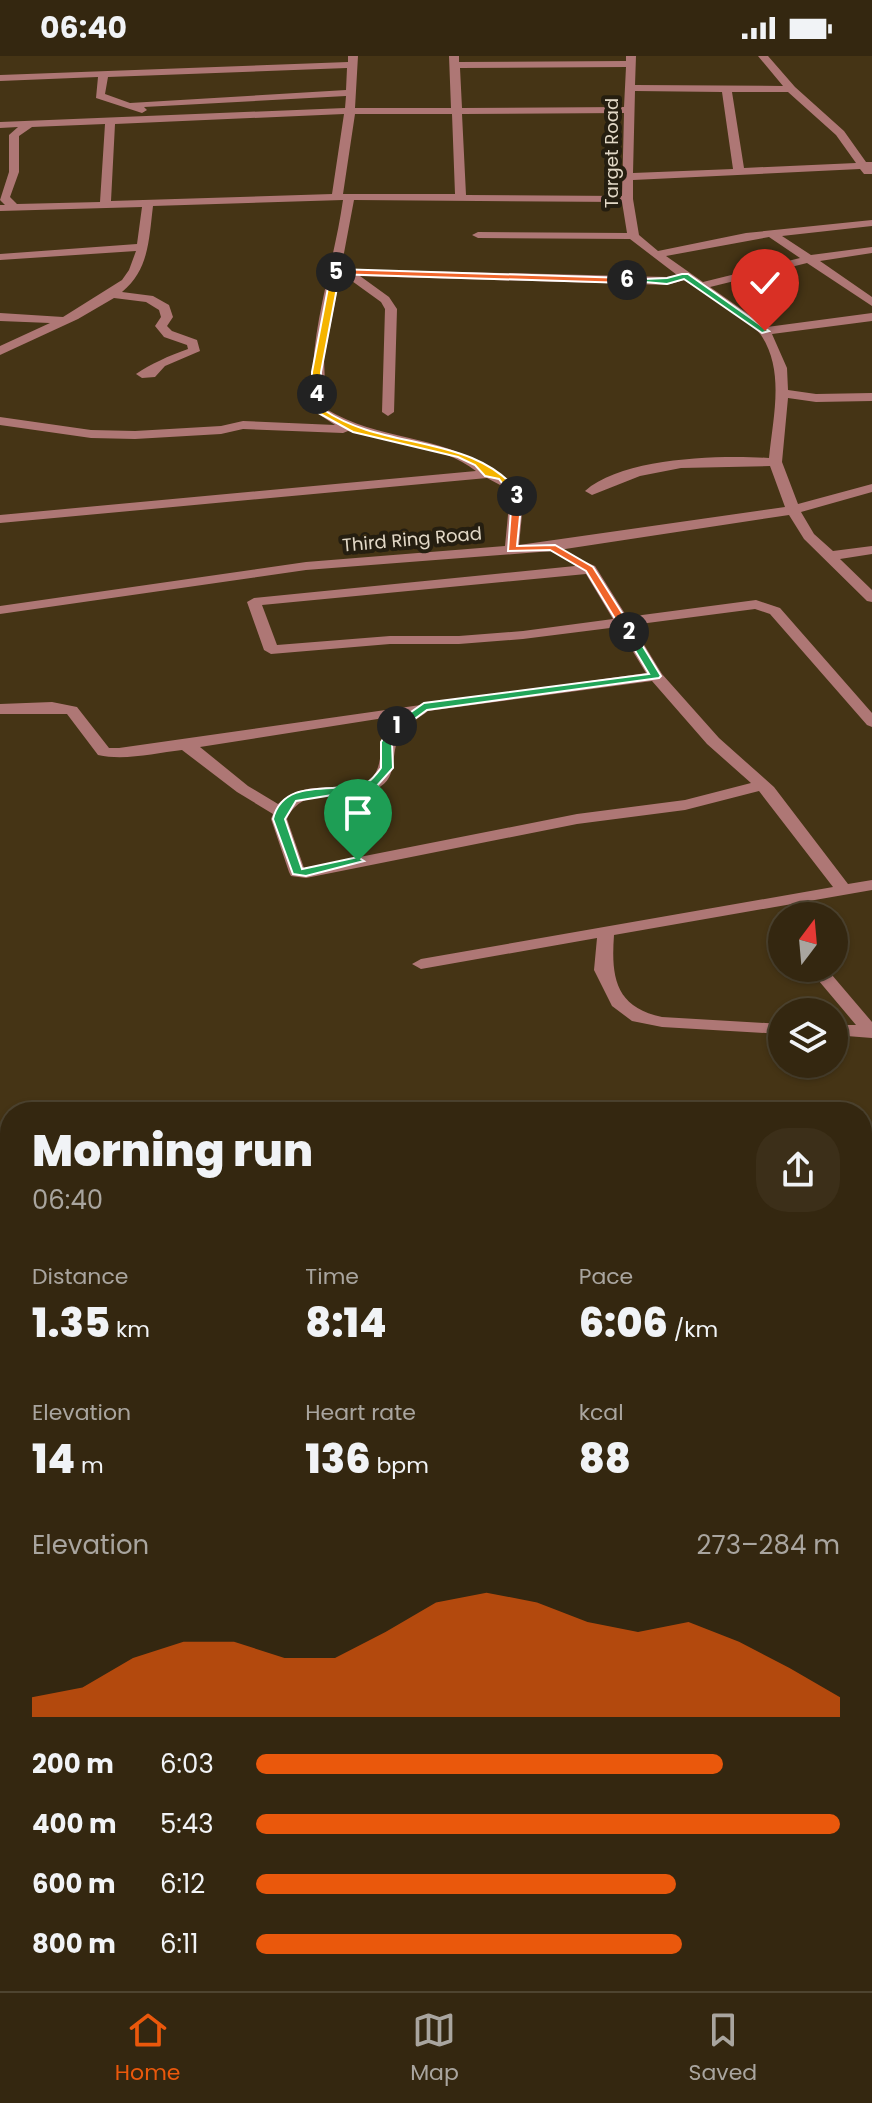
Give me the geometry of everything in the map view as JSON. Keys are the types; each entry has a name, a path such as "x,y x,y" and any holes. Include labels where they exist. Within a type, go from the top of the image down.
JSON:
{"street":[{"path":"763,56 791,89 840,133 867,165 872,177"},
{"path":"461,197 454,61 630,60"},
{"name":"Target Road","path":"630,60 627,199 633,236 765,331"},
{"path":"0,78 103,74 122,69 352,61 343,197 345,238 316,393 320,411 357,430"},
{"path":"103,74 100,96 109,120 105,204"},
{"path":"629,88 791,89"},
{"path":"727,90 739,173"},
{"path":"100,96 133,105 352,93"},
{"path":"133,105 150,117"},
{"path":"0,125 350,111 630,110"},
{"path":"14,207 4,198 4,188 14,172 14,135 29,124"},
{"path":"0,156 15,152"},
{"path":"628,177 867,165"},
{"path":"0,208 343,197 627,199"},
{"path":"0,351 113,294 134,272 148,203"},
{"path":"656,255 771,233 872,223"},
{"path":"771,233 872,302"},
{"path":"478,235 633,236"},
{"path":"0,257 141,247"},
{"path":"701,286 810,259 872,250"},
{"path":"340,272 667,281 685,276"},
{"path":"340,272 385,300 391,309 388,412"},
{"path":"113,294 156,302 165,308 167,317 161,326 168,334 193,343 194,351 161,363 151,374 142,374"},
{"path":"0,317 65,320"},
{"path":"869,319 765,331 781,368 782,393 775,462 793,510 809,536 872,598"},
{"path":"782,393 816,398 872,397"},
{"path":"0,421 91,434 135,435 281,424 357,430 461,455 478,463 488,474"},
{"path":"592,491 613,480 676,465 726,459 775,462"},
{"path":"0,519 488,474 502,477 517,494 512,549"},
{"name":"Third Ring Road","path":"0,610 306,566 552,547 793,510 872,488"},
{"path":"552,547 590,569 656,676 713,741 762,785 844,890"},
{"path":"829,556 872,550"},
{"path":"590,569 254,602 271,650 390,640 459,640 756,604 767,606 775,611 872,722"},
{"path":"0,709 52,707 72,710 104,752 252,736 424,707 656,676"},
{"path":"424,707 397,726 387,742 387,768 371,785 308,793 292,799 281,812 279,819 295,868 306,873 577,819 685,805 762,785"},
{"path":"222,770 233,746 252,736"},
{"path":"185,745 210,758 256,798 281,812"},
{"path":"807,902 872,885"},
{"path":"421,964 606,933 768,913"},
{"path":"606,933 603,970 618,1002 638,1017 677,1024 768,1028"},
{"path":"829,982 871,1032"},
{"path":"848,1031 871,1032"}],"route":[{"path":"358,861 306,873 297,872 279,819 281,812 292,799 308,793 371,785 387,768 387,742 397,726 424,707 656,676 590,569 552,547 512,549 517,494 502,477 488,474 478,463 461,455 357,430 320,411 316,393 317,372 334,272 667,281 685,276 742,312 765,331"}]}
